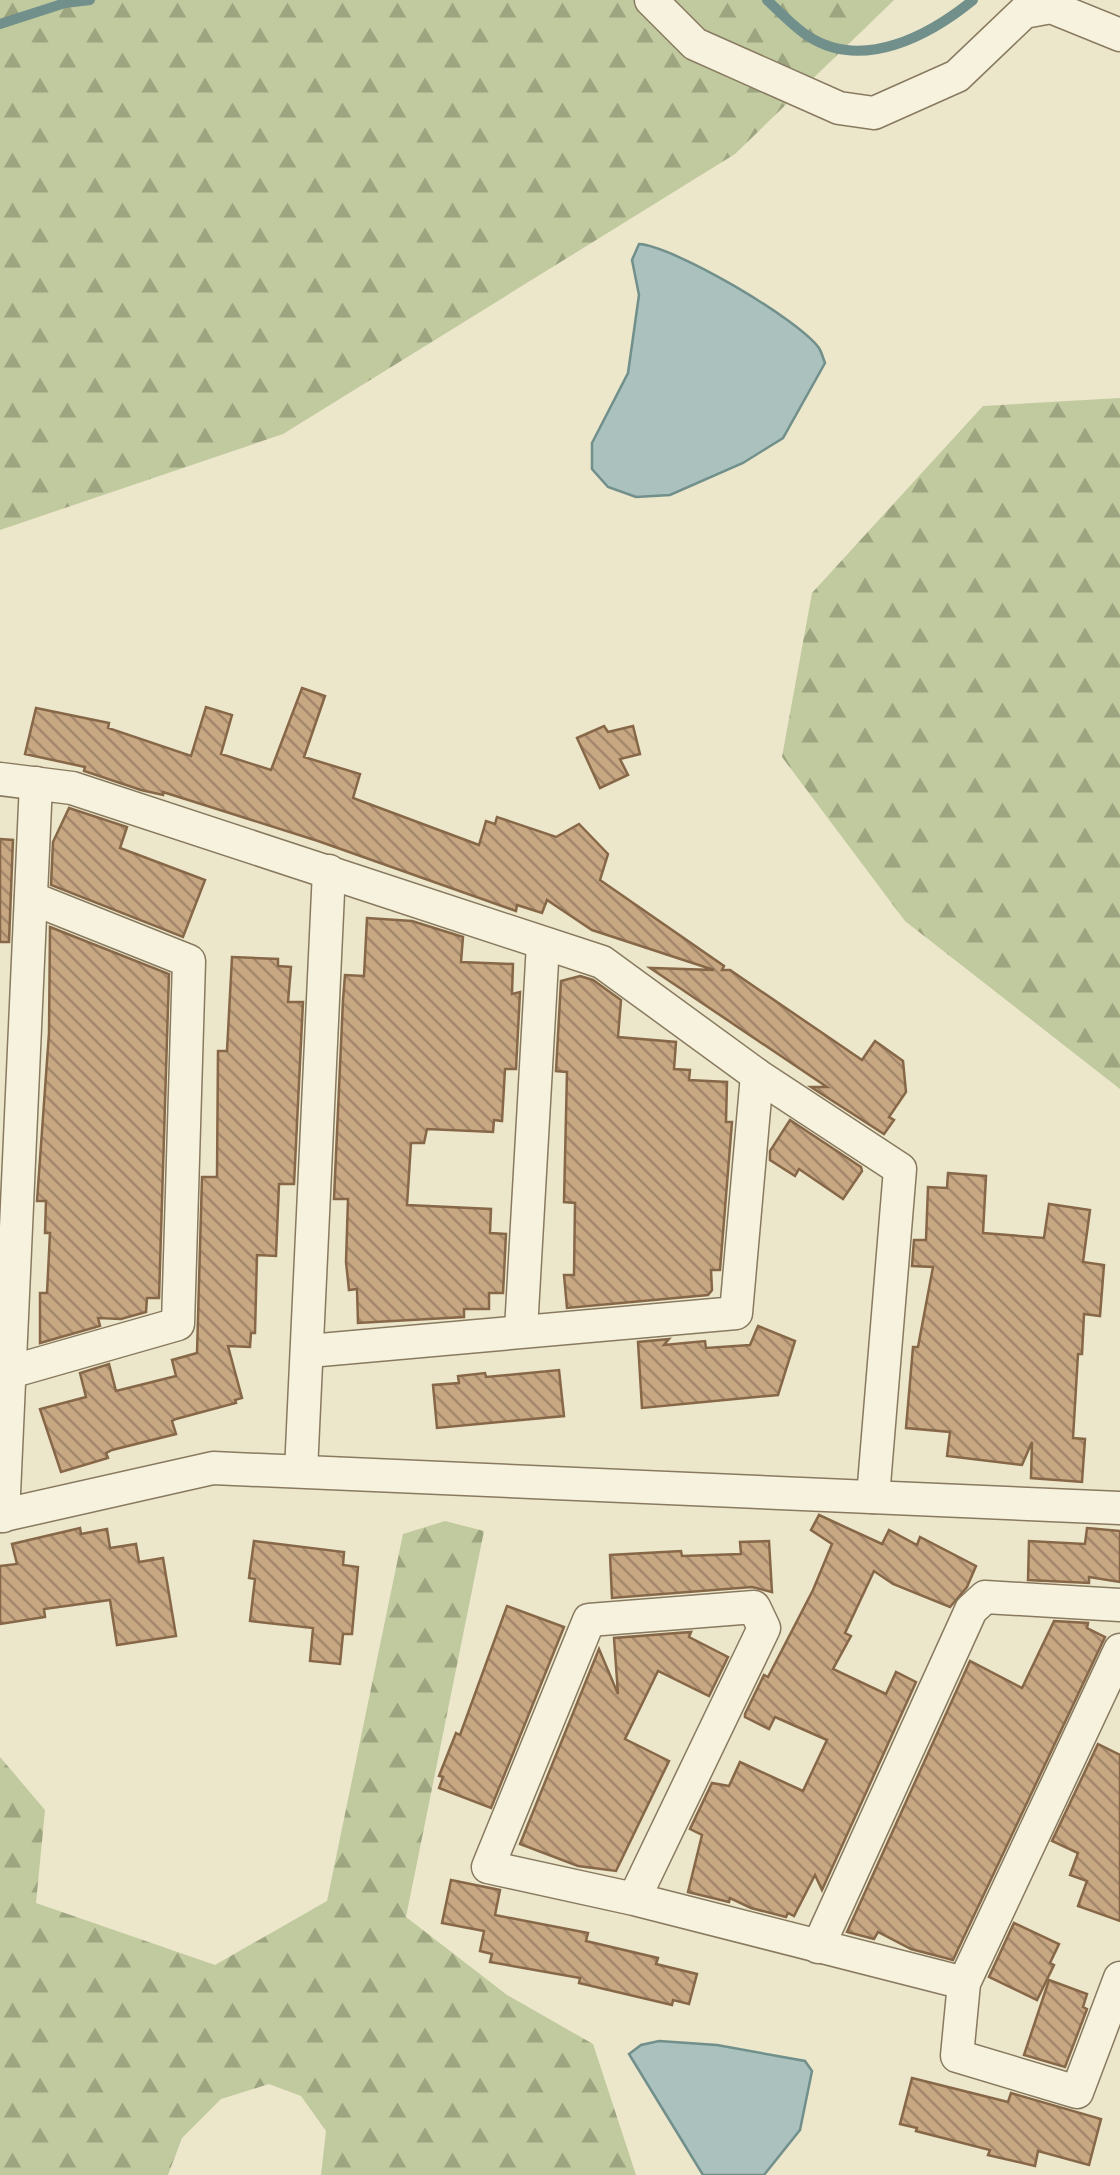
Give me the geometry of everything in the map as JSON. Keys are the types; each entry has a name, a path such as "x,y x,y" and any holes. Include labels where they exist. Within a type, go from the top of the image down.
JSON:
{"street":[{"path":"651,0 696,44 839,108 874,113 957,76 1024,12 1051,6 1120,35"},
{"path":"0,779 72,788 602,962 757,1074 900,1170 873,1497"},
{"path":"36,784 2,1516 213,1468 1120,1508"},
{"path":"301,1470 328,871"},
{"path":"10,1372 178,1324 189,961 31,898"},
{"path":"521,1330 542,944"},
{"path":"309,1351 736,1312 757,1074"},
{"path":"818,1947 971,1610 984,1597 1120,1605"},
{"path":"634,1899 764,1628 754,1607 590,1620 488,1867 634,1899 964,1983"},
{"path":"1120,1650 964,1983 956,2056 1077,2092 1120,1978"}],"green space":[{"path":"0,0 894,0 735,154 283,434 0,530"},
{"path":"1120,398 1120,1089 905,921 782,757 812,593 983,406"},
{"path":"445,1521 484,1531 406,1917 507,1995 593,2044 636,2175 321,2175 326,2131 301,2096 269,2084 221,2099 182,2138 168,2175 0,2175 0,1757 45,1810 36,1903 215,1965 327,1901 403,1534"}],"water":[{"path":"639,244 679,257 762,303 807,335 819,348 825,363 783,438 743,463 670,495 636,497 608,487 592,469 592,443 628,373 639,295 632,260"},
{"path":"659,2041 717,2045 805,2061 812,2071 800,2130 764,2175 703,2175 629,2054 641,2045"}],"building":[{"path":"302,688 325,696 304,757 360,774 353,798 479,845 486,821 495,824 497,817 556,837 579,824 608,854 600,880 724,966 722,970 730,970 862,1060 875,1041 903,1061 906,1092 889,1117 894,1120 884,1134 811,1087 827,1087 650,968 714,970 592,930 547,900 542,913 517,905 516,911 318,841 163,792 141,790 84,771 85,767 25,754 36,708 109,723 108,728 191,756 206,707 232,715 221,754 271,770"},
{"path":"604,726 608,732 633,726 640,754 620,759 628,775 600,788 577,738"},
{"path":"69,808 127,827 120,848 205,880 183,937 51,885 53,842"},
{"path":"0,839 13,840 9,942 0,942"},
{"path":"367,918 412,921 463,937 461,962 513,964 512,994 520,992 516,1069 505,1069 502,1121 494,1120 493,1132 427,1129 424,1143 411,1143 407,1205 491,1209 490,1233 506,1234 503,1293 489,1293 489,1309 464,1309 464,1317 358,1323 357,1289 349,1290 348,1199 334,1199 343,1000 345,975 364,976"},
{"path":"50,927 169,974 159,1298 147,1298 146,1312 121,1319 98,1318 100,1326 40,1343 40,1293 47,1293 50,1233 45,1233 46,1201 37,1201 49,1033"},
{"path":"232,957 278,959 278,966 291,967 288,1002 303,1002 294,1184 279,1184 276,1256 257,1255 255,1333 251,1333 250,1347 228,1346 242,1398 172,1421 176,1434 112,1450 106,1453 108,1458 61,1472 40,1409 86,1397 80,1373 109,1364 116,1391 176,1376 172,1360 197,1353 202,1177 217,1177 218,1051 227,1051"},
{"path":"580,976 593,980 621,1000 618,1037 676,1042 674,1069 690,1070 689,1080 727,1082 726,1122 732,1122 720,1270 711,1270 712,1290 708,1295 567,1308 564,1275 574,1275 575,1203 564,1202 567,1072 556,1071 561,981"},
{"path":"790,1120 861,1167 843,1199 799,1169 795,1176 770,1160 770,1151"},
{"path":"948,1173 986,1176 983,1233 1044,1238 1049,1204 1090,1210 1083,1262 1104,1265 1100,1316 1084,1314 1082,1354 1078,1354 1073,1438 1085,1439 1082,1482 1031,1478 1032,1442 1022,1465 947,1456 950,1432 906,1428 913,1347 918,1347 933,1267 912,1266 914,1240 926,1240 928,1187 947,1188"},
{"path":"758,1326 795,1341 778,1395 642,1408 638,1342 669,1339 664,1345 705,1341 706,1348 750,1345"},
{"path":"559,1370 564,1416 437,1428 433,1385 459,1383 458,1376"},
{"path":"819,1515 882,1544 889,1530 917,1545 920,1537 976,1566 967,1587 950,1607 893,1584 874,1571 845,1633 851,1636 833,1669 886,1694 896,1672 916,1682 822,1890 815,1875 794,1916 788,1913 786,1917 730,1898 729,1902 688,1892 702,1835 690,1829 712,1783 729,1786 740,1762 803,1791 827,1740 775,1717 769,1729 745,1717 764,1675 768,1677 813,1590 832,1544 811,1530"},
{"path":"80,1528 81,1534 107,1529 110,1548 136,1544 139,1562 163,1558 176,1636 117,1645 110,1600 44,1609 45,1617 0,1624 0,1566 17,1564 12,1544"},
{"path":"1087,1528 1120,1531 1120,1582 1089,1577 1089,1583 1028,1580 1029,1541 1085,1544"},
{"path":"254,1541 344,1552 343,1565 358,1567 352,1634 343,1634 340,1664 310,1661 313,1628 250,1621 255,1579 249,1578"},
{"path":"769,1541 772,1592 752,1587 612,1598 610,1555 681,1551 682,1556 741,1554 740,1542"},
{"path":"507,1606 564,1627 491,1808 439,1788 443,1777 439,1776 456,1733 460,1735"},
{"path":"1054,1621 1088,1623 1087,1628 1105,1637 953,1960 911,1949 878,1932 874,1939 847,1932 970,1661 1022,1688"},
{"path":"691,1632 689,1637 728,1657 709,1696 658,1671 625,1739 669,1761 616,1871 578,1866 520,1844 599,1649 618,1694 614,1638"},
{"path":"1098,1744 1120,1755 1120,1921 1078,1906 1087,1881 1070,1875 1078,1853 1052,1841"},
{"path":"451,1880 500,1890 495,1915 588,1933 586,1941 658,1958 656,1964 697,1974 689,2004 673,2000 672,2005 579,1983 580,1978 490,1962 492,1954 480,1951 484,1931 442,1923"},
{"path":"1014,1923 1059,1944 1050,1963 1054,1965 1037,2000 989,1977"},
{"path":"1049,1980 1087,1994 1083,2007 1087,2009 1065,2067 1024,2055"},
{"path":"912,2078 1008,2102 1011,2093 1101,2119 1089,2165 1038,2151 1035,2166 988,2155 990,2150 900,2124"}],"waterway":[{"path":"0,24 65,3 90,0"},
{"path":"767,0 808,36 829,46 851,50 895,45 937,25 973,0"}]}
